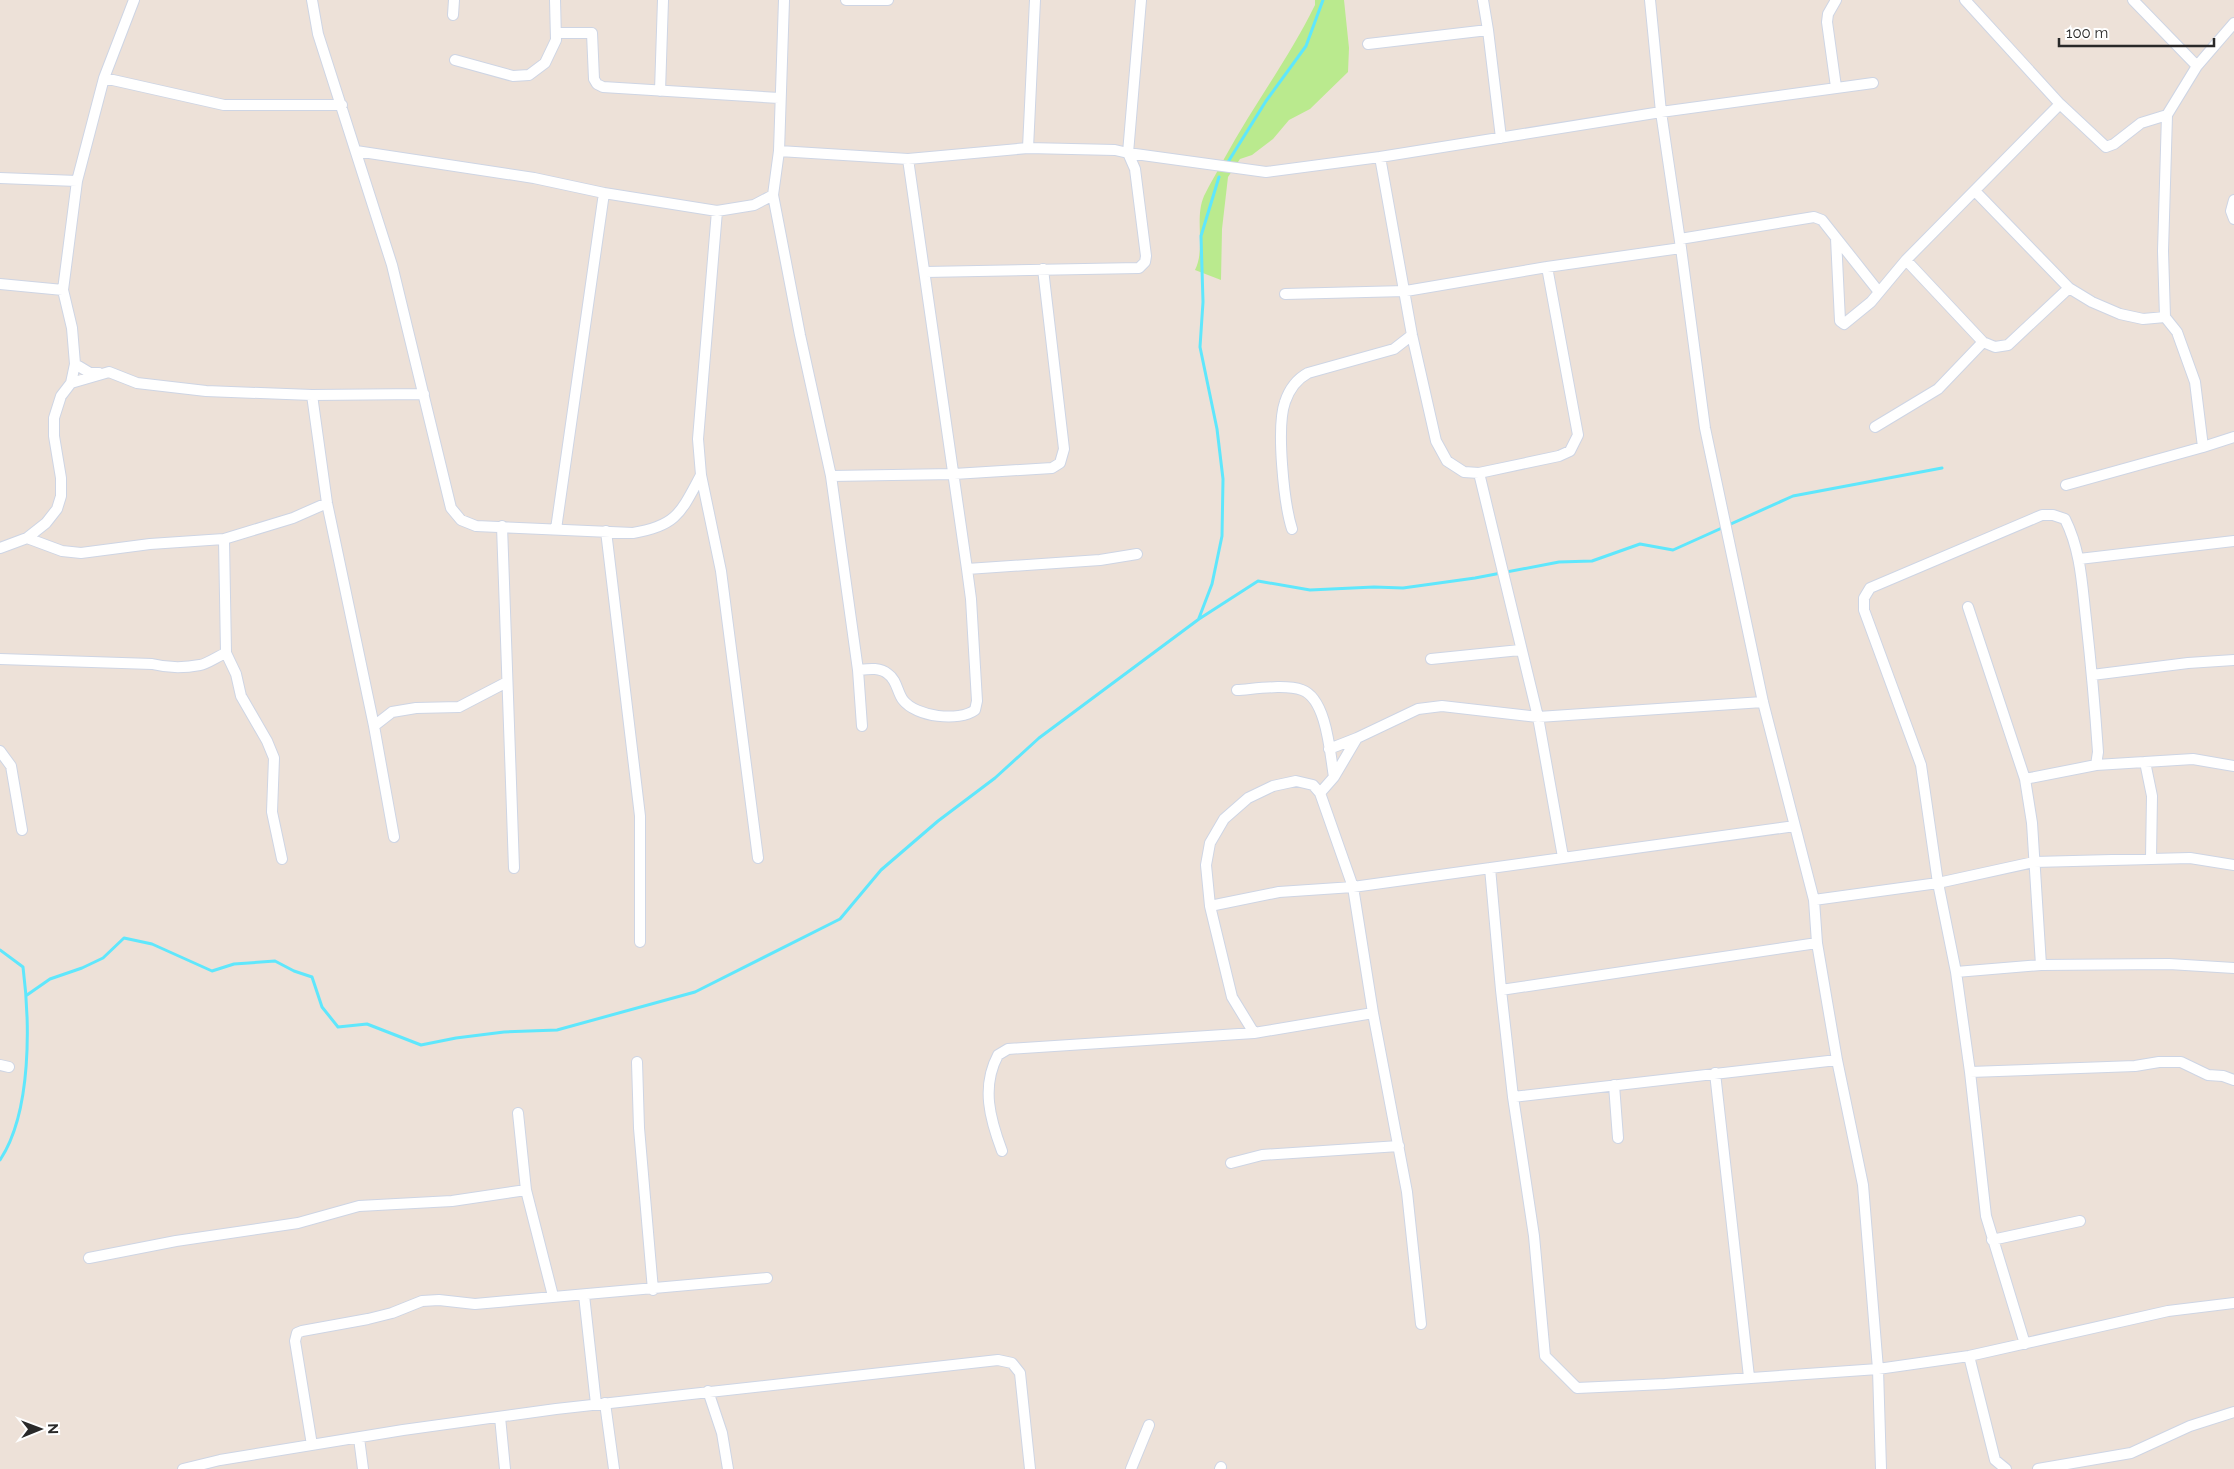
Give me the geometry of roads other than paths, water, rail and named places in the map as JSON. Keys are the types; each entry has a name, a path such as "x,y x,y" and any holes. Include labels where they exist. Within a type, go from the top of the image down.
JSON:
{"street":[{"path":"0,548 27,538 46,523 57,509 61,496 61,478 54,436 54,418 61,396 72,383 75,364 72,328 63,290 77,181 104,78 134,0"},
{"path":"312,0 318,34 392,265 451,508 461,520 476,526 633,533 650,530 667,523 681,512 701,475"},
{"path":"454,0 454,15"},
{"path":"455,60 513,76 529,75 545,63 556,40 555,0"},
{"path":"660,91 663,0"},
{"path":"784,0 779,98 779,151 773,195 800,335 831,476 858,670 862,726"},
{"path":"846,0 888,0"},
{"path":"1028,148 1035,0"},
{"path":"925,272 1139,268 1145,262 1146,256 1135,169 1128,153 1141,0"},
{"path":"1483,0 1501,138"},
{"path":"1650,0 1661,112 1681,243 1705,428 1763,702 1814,900 1817,944 1837,1060 1863,1185 1878,1369 1881,1469"},
{"path":"1836,0 1828,14 1828,22 1836,87"},
{"path":"1965,0 2060,104 2106,146 2114,144 2140,123 2167,115"},
{"path":"2133,0 2198,66"},
{"path":"2203,446 2195,382 2177,332 2165,317 2163,251 2167,115 2198,66 2234,23"},
{"path":"1368,44 1488,30"},
{"path":"557,33 592,33 594,79 597,84 603,87 779,98"},
{"path":"104,78 224,105 342,105"},
{"path":"779,151 908,159 1028,148 1115,150 1266,172 1380,157 1661,112 1873,83"},
{"path":"1836,238 1841,324 1847,323 1871,302 1906,260 2060,104"},
{"path":"356,151 534,178 604,193 717,211 754,205 773,195"},
{"path":"1380,157 1406,291 1412,335 1436,441 1447,461 1464,472 1479,473 1559,456 1570,451 1578,435 1547,267"},
{"path":"858,670 877,669 887,673 894,680 904,701 913,709 929,715 970,714 975,710 977,701 968,569 908,159"},
{"path":"0,178 77,181"},
{"path":"1975,191 2069,288 2092,302 2120,314 2144,319 2165,317"},
{"path":"556,529 604,193"},
{"path":"2234,200 2232,211 2234,219"},
{"path":"717,211 698,439 701,475 721,570 758,858"},
{"path":"1285,294 1406,291 1681,243 1814,217 1822,220 1879,292"},
{"path":"1906,260 1983,342 1995,346 2008,345 2069,288"},
{"path":"831,476 954,474 1052,468 1060,463 1064,449 1043,269"},
{"path":"0,284 63,290"},
{"path":"1292,529 1288,518 1282,456 1284,404 1290,391 1300,377 1308,373 1394,349 1412,335"},
{"path":"1875,427 1938,389 1983,342"},
{"path":"75,364 90,373 109,372 137,383 171,388 312,395 424,394"},
{"path":"72,383 109,372"},
{"path":"312,395 327,503 374,726 394,837"},
{"path":"2066,485 2234,437"},
{"path":"1479,473 1520,650 1538,717 1564,857"},
{"path":"27,538 62,552 82,553 150,544 224,540 294,518 327,503"},
{"path":"2025,1344 1986,1216 1970,1072 1956,972 1938,883 1920,765 1864,610 1864,598 1870,588 2042,515 2053,515 2065,519 2072,534 2079,559 2092,675 2098,752 2096,765"},
{"path":"502,526 514,868"},
{"path":"606,531 640,816 640,942"},
{"path":"224,540 226,653 236,674 241,696 268,741 274,758 272,812 282,859"},
{"path":"2079,559 2234,541"},
{"path":"968,569 1100,560 1137,554"},
{"path":"1968,607 2026,779 2042,965"},
{"path":"1431,659 1520,650"},
{"path":"0,660 152,664 170,668 202,665 214,657 226,653"},
{"path":"2092,675 2188,663 2234,660"},
{"path":"374,726 392,712 416,708 459,707 507,682"},
{"path":"1236,690 1286,688 1300,689 1311,694 1320,708 1334,777"},
{"path":"1329,749 1418,709 1442,706 1538,717 1763,702"},
{"path":"1320,793 1334,777 1357,738"},
{"path":"0,751 11,766 22,830"},
{"path":"2026,779 2096,765 2193,759 2234,766"},
{"path":"2145,762 2152,796 2151,858"},
{"path":"1254,1033 1232,997 1210,906 1206,865 1210,843 1224,819 1248,798 1273,786 1296,782 1313,785 1320,793 1353,887 1407,1192 1420,1324"},
{"path":"1210,906 1279,892 1353,887 1796,826"},
{"path":"1814,900 1938,883 2034,862 2190,858 2234,865"},
{"path":"1490,868 1513,1097 1534,1236 1545,1356 1571,1384 1583,1389 1878,1369 1969,1356 2168,1311 2234,1303"},
{"path":"1501,990 1817,944"},
{"path":"1956,972 2042,965 2169,964 2234,968"},
{"path":"1002,1151 991,1124 988,1102 989,1080 998,1055 1008,1049 1254,1033 1374,1013"},
{"path":"1513,1097 1837,1060"},
{"path":"637,1062 639,1128 653,1290"},
{"path":"1970,1072 2135,1066 2159,1062 2181,1062 2208,1075 2223,1076 2234,1080"},
{"path":"1715,1073 1749,1378"},
{"path":"1614,1085 1618,1138"},
{"path":"518,1113 526,1190 553,1296"},
{"path":"1231,1163 1262,1155 1399,1146"},
{"path":"89,1258 176,1241 298,1224 359,1206 452,1201 526,1190"},
{"path":"1992,1240 2080,1221"},
{"path":"312,1445 295,1340 297,1333 392,1313 422,1301 439,1300 475,1304 553,1296 653,1290 767,1278"},
{"path":"584,1295 601,1404 614,1469"},
{"path":"1969,1356 1995,1460 2006,1469"},
{"path":"183,1469 220,1460 500,1417 708,1391 998,1360 1012,1363 1020,1373 1030,1469"},
{"path":"708,1391 722,1433 728,1469"},
{"path":"2038,1469 2131,1453 2190,1426 2234,1412"},
{"path":"500,1417 505,1469"},
{"path":"1131,1469 1150,1425"},
{"path":"359,1438 363,1469"}],"waterway":[{"path":"1228,162 1266,101 1306,46 1323,0"},
{"path":"1199,618 1212,584 1222,536 1223,479 1217,429 1200,347 1203,302 1201,236 1219,177"},
{"path":"27,995 50,979 82,968 103,958 124,938 152,944 212,971 234,964 275,961 294,971 312,977 322,1007 338,1027 367,1024 421,1045 504,1032 557,1030 695,992 840,919 881,870 938,821 995,778 1039,738 1199,619 1258,581 1310,590 1374,587 1403,588 1475,578 1559,562 1592,561 1640,544 1673,550 1793,496 1942,468"},
{"path":"0,950 23,967 27,1014 26,1066 23,1092 18,1117 10,1140 0,1160"}]}
